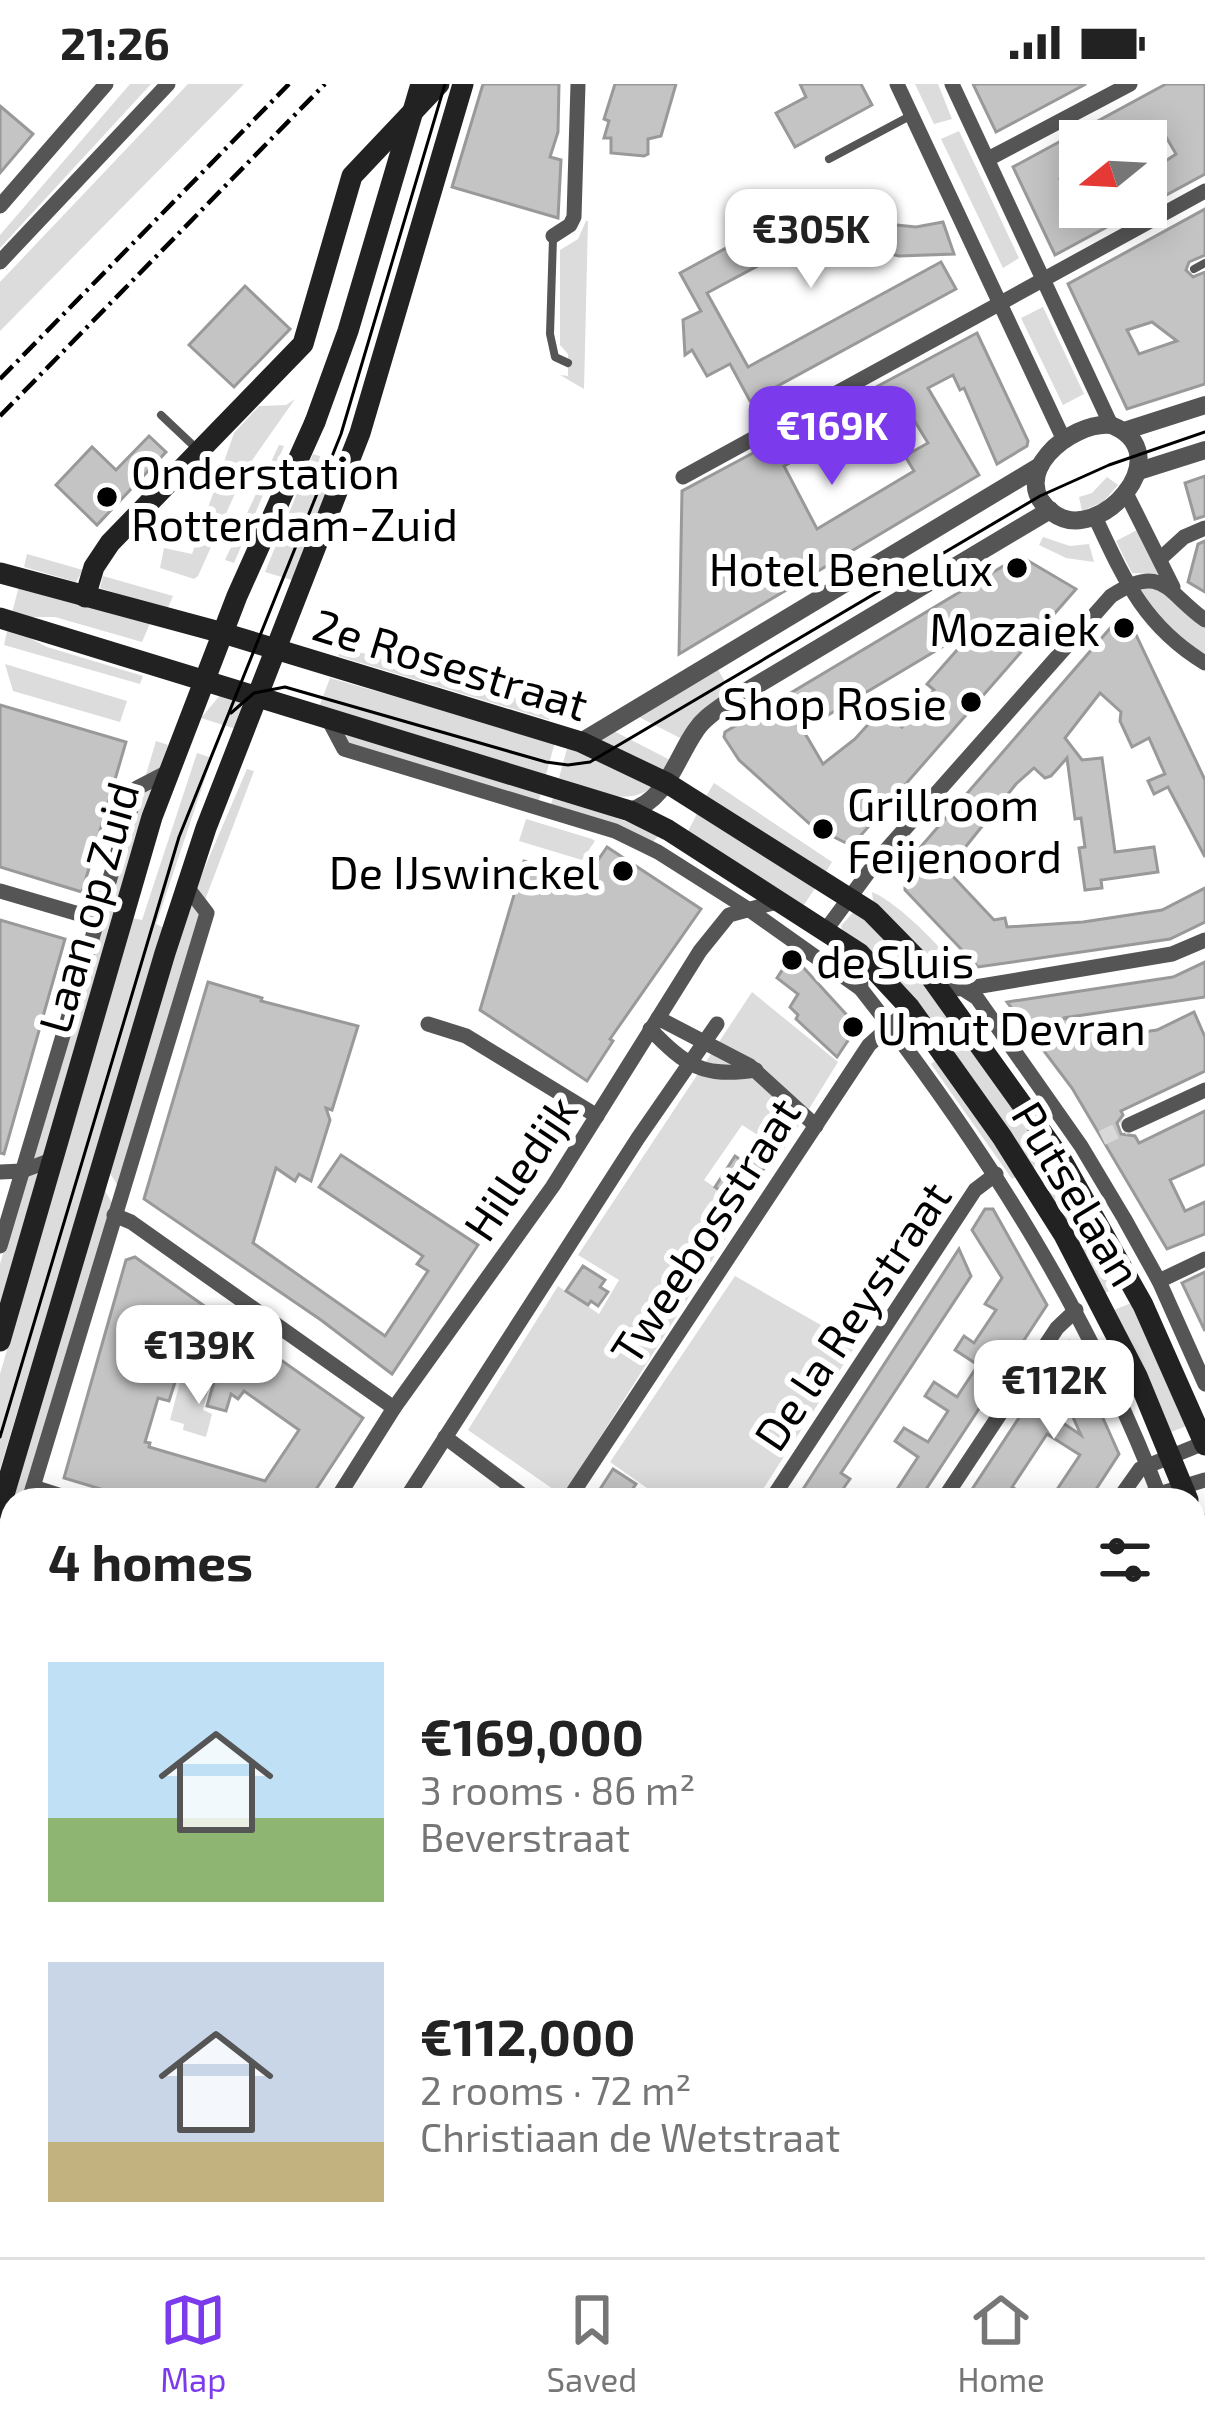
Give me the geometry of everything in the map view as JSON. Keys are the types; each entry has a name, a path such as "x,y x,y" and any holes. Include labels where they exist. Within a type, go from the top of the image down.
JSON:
{"main road":[{"name":"Laan op Zuid","path":"0,1341 168,772 324,403 421,84"},
{"path":"85,597 102,553 303,344 352,176 440,84"},
{"name":"Laan op Zuid","path":"6,1488 206,828 348,465 463,84"},
{"name":"2e Rosestraat","path":"0,573 223,633 580,742 667,782 848,897"},
{"name":"2e Rosestraat","path":"0,618 630,812 668,830 825,931"},
{"name":"Putselaan","path":"848,897 901,939 951,988 1070,1176 1143,1305 1205,1444"},
{"name":"Putselaan","path":"825,931 859,953 910,1008 1002,1136 1064,1235 1191,1488"}],"street":[{"path":"0,206 106,84"},
{"path":"0,262 168,84"},
{"path":"554,236 574,217 578,84"},
{"path":"897,84 1063,438"},
{"path":"952,84 1118,428 1139,454 1138,471 1125,491 1111,508 1095,517 1064,518 1050,510 1037,488 1040,466"},
{"path":"988,159 1130,84"},
{"path":"683,477 1205,191"},
{"path":"580,742 1040,466 1063,438 1087,426 1118,428 1205,405"},
{"path":"1138,471 1205,450"},
{"path":"1125,491 1173,586 1187,607 1205,620"},
{"path":"630,812 651,802 701,723 724,704 1050,510"},
{"path":"1095,517 1128,585 1166,637 1205,663"},
{"path":"1160,559 1184,537 1205,528"},
{"path":"825,931 848,897 1111,596 1148,579 1173,586"},
{"name":"2e Rosestraat","path":"328,719 344,749 615,830 658,852 791,938"},
{"name":"Laan op Zuid","path":"0,1246 137,788 168,772"},
{"name":"Laan op Zuid","path":"33,1488 207,913 187,887"},
{"path":"0,891 96,920"},
{"name":"Hilledijk","path":"343,1488 394,1408 553,1186 700,951 729,915 780,901"},
{"name":"Putselaan","path":"791,938 861,989 996,1174 1076,1310 1157,1488"},
{"path":"951,988 1175,953 1205,940"},
{"path":"859,953 861,989"},
{"name":"Putselaan","path":"951,988 977,998 1081,1146 1163,1279 1205,1384"},
{"name":"Tweebosstraat","path":"576,1488 869,1045 910,1008"},
{"path":"428,1024 466,1036 597,1116"},
{"path":"654,1024 706,1040 756,1070 816,1126"},
{"path":"654,1024 688,1065 722,1075 756,1070"},
{"name":"Hilledijk","path":"413,1488 717,1024"},
{"path":"1129,1125 1205,1090"},
{"path":"1081,1146 1099,1139"},
{"path":"0,1172 22,1171 54,1159"},
{"path":"100,1171 130,1222 394,1408"},
{"name":"De la Reystraat","path":"779,1488 975,1190 996,1174"},
{"path":"1163,1279 1205,1259"},
{"path":"951,1488 1057,1328 1076,1310"},
{"path":"445,1437 514,1488"},
{"path":"1126,1488 1139,1469 1205,1444"}],"lane":[{"path":"829,159 912,115"},
{"path":"554,236 550,334 556,356 568,363"},
{"path":"1194,269 1205,263"},
{"path":"161,415 200,451"}],"shaded area":[{"path":"130,84 151,84 0,248 0,235"},
{"path":"188,84 244,84 0,331 0,282"},
{"path":"915,84 938,84 952,119 934,124"},
{"path":"959,131 1019,258 1003,268 941,139"},
{"path":"586,221 584,389 560,375 568,376 568,354 560,345 560,250 578,239"},
{"path":"1043,307 1084,394 1063,405 1021,318"},
{"path":"295,399 246,469 198,576 194,579 160,568 164,548 192,554 234,433 259,406 286,405"},
{"path":"279,445 284,446 234,563 225,560"},
{"path":"313,454 339,462 295,581 265,572"},
{"path":"1107,477 1118,485 1103,502 1082,511 1079,497 1092,493"},
{"path":"1137,530 1159,574 1132,573 1116,541"},
{"path":"1043,537 1070,546 1089,544 1094,562 1066,558 1039,545"},
{"path":"27,554 83,570 76,582 24,567"},
{"path":"103,576 173,596 167,610 100,588"},
{"path":"20,582 151,621 142,642 55,617 11,617"},
{"path":"1138,585 1154,586 1205,625 1205,656 1166,625"},
{"path":"8,627 47,647 143,676 140,684 4,645"},
{"path":"342,647 553,709 549,720 338,656"},
{"path":"5,664 127,701 120,722 13,691"},
{"path":"716,666 732,694 682,739 635,715"},
{"path":"330,678 555,742 546,775 319,707"},
{"path":"221,694 247,702 236,729 201,718"},
{"path":"610,729 672,761 665,774 592,742"},
{"path":"340,731 541,791 539,801 346,744"},
{"path":"156,741 168,745 47,1154 32,1159"},
{"path":"568,745 658,784 621,797 559,778"},
{"path":"197,753 212,758 156,924 164,928 0,1469 0,1374 132,918 142,920"},
{"path":"247,769 254,771 205,900 196,888"},
{"path":"714,783 832,862 824,875 705,798"},
{"path":"554,795 660,834 653,842 551,804"},
{"path":"700,808 818,884 801,909 686,835"},
{"path":"526,819 595,841 582,860 519,841"},
{"path":"872,892 923,931 964,981 942,980 874,909"},
{"path":"190,903 200,915 118,1186 108,1170"},
{"path":"855,910 875,923 959,1023 938,1039 845,936 841,926"},
{"path":"752,992 838,1062 783,1151 742,1125 704,1180 745,1208 568,1488 551,1488 468,1430 558,1286 599,1314 619,1280 578,1255"},
{"path":"969,1037 1051,1155 1030,1170 948,1051"},
{"path":"936,1060 1017,1176 1012,1179 931,1064"},
{"path":"1060,1170 1123,1284 1103,1294 1040,1182"},
{"path":"42,1171 0,1310 0,1264 26,1176"},
{"path":"103,1188 113,1204 27,1488 16,1488"},
{"path":"735,1276 856,1345 764,1488 647,1488 610,1462"},
{"path":"1136,1301 1191,1424 1169,1433 1114,1310"},
{"path":"180,1382 208,1391 203,1410 212,1414 206,1437 170,1420"}],"building":[{"path":"483,84 559,84 558,132 550,157 561,160 558,218 452,187"},
{"path":"615,84 676,84 661,136 648,139 644,156 611,153 611,138 604,138 609,121 604,119"},
{"path":"800,84 861,84 872,105 795,147 776,113 806,97"},
{"path":"973,84 1086,84 996,132"},
{"path":"1166,84 1205,84 1205,174 1167,195 1167,160 1176,154 1167,139 1167,120 1100,120"},
{"path":"0,106 33,134 0,173"},
{"path":"1059,142 1059,228 1105,228 1055,255 1013,167"},
{"path":"837,191 860,212 887,224 916,227 943,222 954,254 899,256 877,251 832,226 707,293 748,367 941,262 956,289 750,401 730,364 707,376 692,350 685,355 683,320 701,311 680,273"},
{"path":"1205,209 1205,255 1189,262 1186,270 1193,277 1205,272 1205,384 1127,409 1068,284","holes":["1152,322 1177,341 1139,354 1127,330"]},
{"path":"245,286 290,329 234,387 189,345"},
{"path":"977,333 1028,441 997,464 964,388 960,390 953,375 928,388 979,475 679,654 682,491","holes":["903,402 928,443 905,456 914,471 817,529 784,466"]},
{"path":"149,436 166,452 97,525 56,485 92,447 116,470"},
{"path":"1205,476 1205,516 1195,519 1185,483"},
{"path":"1205,541 1205,592 1188,582 1198,544"},
{"path":"1020,556 1076,589 856,841 846,843 812,826 739,760 725,732","holes":["979,625 927,684 934,690 902,727 882,709 823,764 803,730"]},
{"path":"1119,618 1129,620 1205,780 1205,857 1168,787 1154,794 1148,781 1165,774 1149,738 1132,747 1120,721 1121,712 1100,693 1065,738 1082,760 1102,758 1115,852 1154,847 1158,872 1101,880 1102,888 1085,890 1079,848 1085,847 1081,818 1075,819 1067,758 1051,776 1045,778 1034,768 1016,784 947,870 994,920 1005,918 1007,927 1162,910 1205,888 1205,922 1170,939 978,967 905,890 905,865"},
{"path":"0,705 126,742 82,892 0,867"},
{"path":"607,847 701,909 610,1039 587,1081 480,1010 524,861 585,879"},
{"path":"0,920 65,939 4,1154 0,1153"},
{"path":"792,955 855,1024 837,1057 796,1019 790,1007 798,994 777,978"},
{"path":"1205,962 1205,997 1063,1018 1129,1034 1157,1030 1194,1012 1205,1037 1205,1071 1121,1111 1117,1123 1121,1134 1135,1136 1139,1143 1205,1111 1205,1164 1170,1180 1185,1211 1205,1202 1205,1234 1167,1249 1072,1088 1007,1002 1173,977"},
{"path":"208,982 358,1026 332,1110 326,1108 330,1120 311,1181 299,1174 295,1181 276,1168 253,1243 385,1336 428,1271 417,1264 423,1256 319,1187 341,1155 478,1245 392,1374 144,1199"},
{"path":"756,1137 776,1150 741,1204 715,1187 735,1156 741,1160"},
{"path":"985,1209 993,1209 1047,1305 927,1488 898,1488 918,1457 895,1441 904,1428 928,1442 948,1411 925,1396 934,1382 957,1397 978,1365 955,1350 964,1336 974,1343 996,1310 985,1304 1002,1278 972,1230"},
{"path":"959,1249 971,1276 841,1473 850,1479 844,1488 804,1488"},
{"path":"135,1257 363,1418 317,1488 97,1488 64,1478 126,1260","holes":["182,1360 214,1382 207,1406 226,1411 231,1394 238,1399 244,1391 299,1430 265,1481 145,1442 158,1398 169,1401"]},
{"path":"583,1266 605,1280 600,1287 608,1292 598,1306 566,1291"},
{"path":"1205,1272 1205,1331 1182,1283"},
{"path":"1069,1342 1119,1454 1097,1488 1058,1488 1080,1455 1047,1434 1014,1488 973,1488 1030,1401 1081,1435 1051,1369"},
{"path":"613,1469 636,1484 633,1488 601,1488"}],"tunnel":[{"path":"1102,1138 1129,1125"}],"tram line":[{"path":"0,1437 179,837 341,434 445,84"},
{"path":"231,713 254,693 285,687 546,762 590,762 1040,496 1109,465 1205,432"}],"railway":[{"path":"0,379 289,84"},
{"path":"0,416 325,84"}],"place":[{"name":"Onderstation Rotterdam-Zuid","path":"107,497"},
{"name":"Hotel Benelux","path":"1017,568"},
{"name":"Mozaiek","path":"1124,628"},
{"name":"Shop Rosie","path":"971,702"},
{"name":"Grillroom Feijenoord","path":"823,829"},
{"name":"De IJswinckel","path":"623,871"},
{"name":"de Sluis","path":"792,960"},
{"name":"Umut Devran","path":"853,1027"}]}
